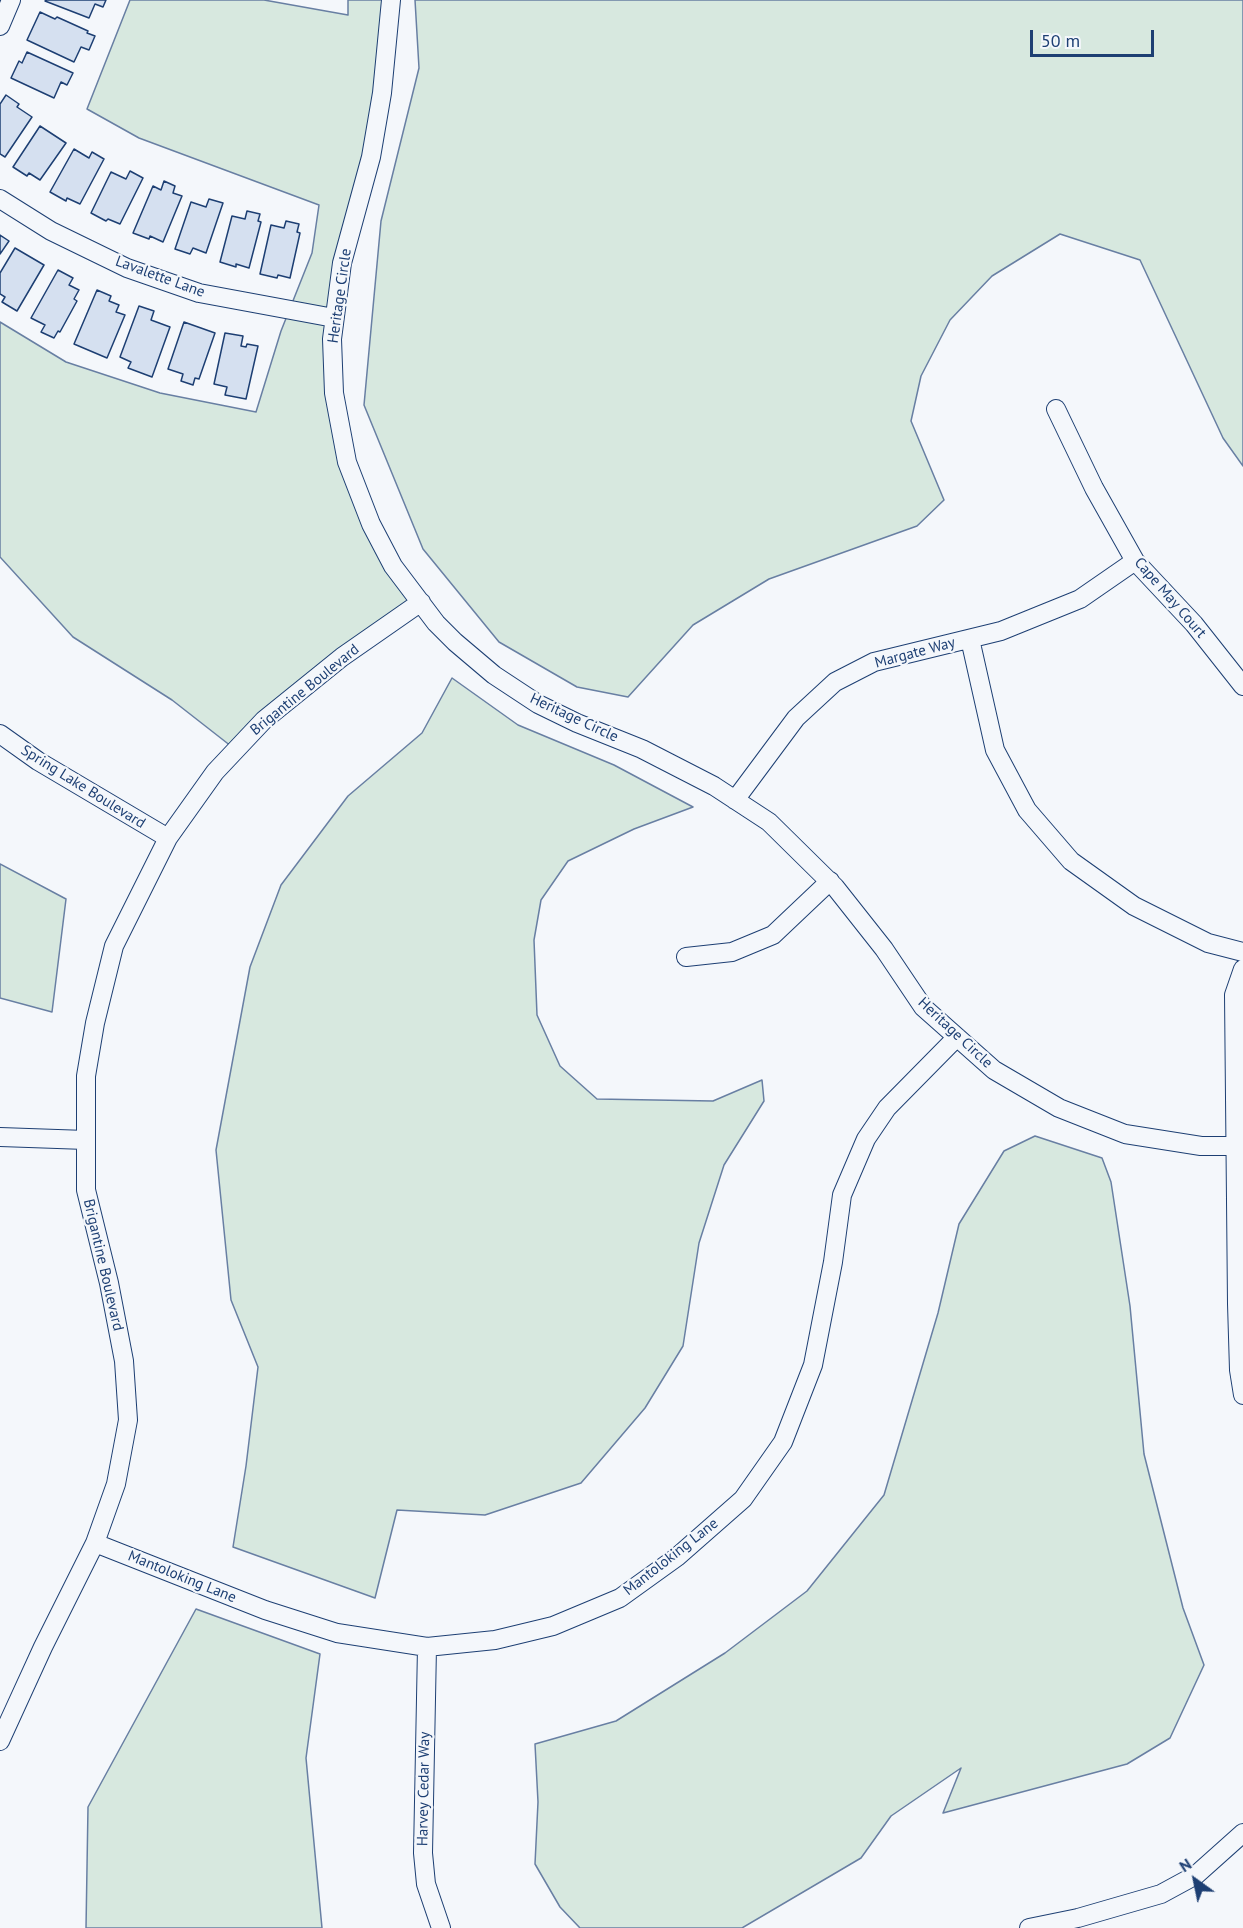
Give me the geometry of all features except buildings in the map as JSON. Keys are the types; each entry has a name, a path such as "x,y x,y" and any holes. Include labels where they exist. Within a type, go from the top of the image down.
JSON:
{"street":[{"path":"0,26 11,0"},
{"name":"Heritage Circle","path":"391,0 382,93 375,136 342,263 332,339 334,393 347,462 371,524 393,566 436,623 494,675 538,704 577,723 642,748 714,786 769,822 830,881 884,950 923,1007 994,1070 1059,1108 1125,1134 1201,1146 1240,1146"},
{"name":"Lavalette Lane","path":"0,199 51,231 128,268 199,293 334,318"},
{"name":"Cape May Court","path":"1056,409 1094,488 1135,561 1194,624 1243,686"},
{"name":"Margate Way","path":"735,800 796,718 835,682 874,662 1001,631 1080,599 1135,561"},
{"name":"Brigantine Boulevard","path":"0,1741 43,1647 95,1543 116,1484 128,1420 124,1361 109,1283 86,1190 86,1076 95,1023 114,946 168,838 215,772 264,720 342,657 421,602"},
{"path":"970,639 995,750 1027,810 1071,861 1134,906 1208,943 1243,952"},
{"name":"Spring Lake Boulevard","path":"0,734 38,761 168,838"},
{"path":"686,957 732,952 772,935 830,881"},
{"path":"1243,969 1234,995 1240,1146 1237,1304 1239,1371 1243,1395"},
{"name":"Mantoloking Lane","path":"95,1543 265,1610 337,1634 427,1647 495,1640 553,1626 620,1598 676,1557 743,1499 783,1442 813,1365 833,1262 842,1195 866,1139 887,1108 957,1037"},
{"path":"0,1137 86,1140"},
{"name":"Harvey Cedar Way","path":"427,1647 423,1853 426,1884 441,1928"},
{"path":"1029,1928 1088,1916 1161,1894 1196,1875 1243,1833"}],"shaded area":[{"path":"130,0 264,0 348,15 348,0 391,0 332,339 347,462 421,602 236,750 172,700 73,637 0,557 0,322 66,362 160,393 256,412 281,331 312,253 319,205 139,138 87,109"},
{"path":"415,0 1243,0 1243,466 1223,438 1140,260 1060,234 992,276 950,320 921,376 911,421 944,500 917,526 769,579 693,625 628,697 577,687 499,642 423,549 364,405 381,221 419,68"},
{"path":"452,678 518,725 614,765 693,807 634,829 568,861 541,900 534,940 537,1015 560,1066 597,1099 713,1101 762,1080 764,1101 724,1165 699,1243 683,1346 645,1408 581,1483 485,1515 397,1510 375,1598 233,1547 258,1367 231,1300 216,1150 250,967 281,885 348,796 422,733"},
{"path":"0,864 66,899 52,1012 0,998"},
{"path":"1035,1136 1102,1158 1111,1182 1130,1306 1144,1454 1183,1608 1204,1665 1170,1738 1127,1764 943,1813 961,1768 891,1816 861,1858 742,1928 580,1928 560,1907 535,1864 538,1802 535,1744 616,1721 725,1653 807,1591 884,1495 938,1313 959,1224 1004,1151"},
{"path":"196,1609 320,1654 306,1758 322,1928 86,1928 88,1807"}]}
